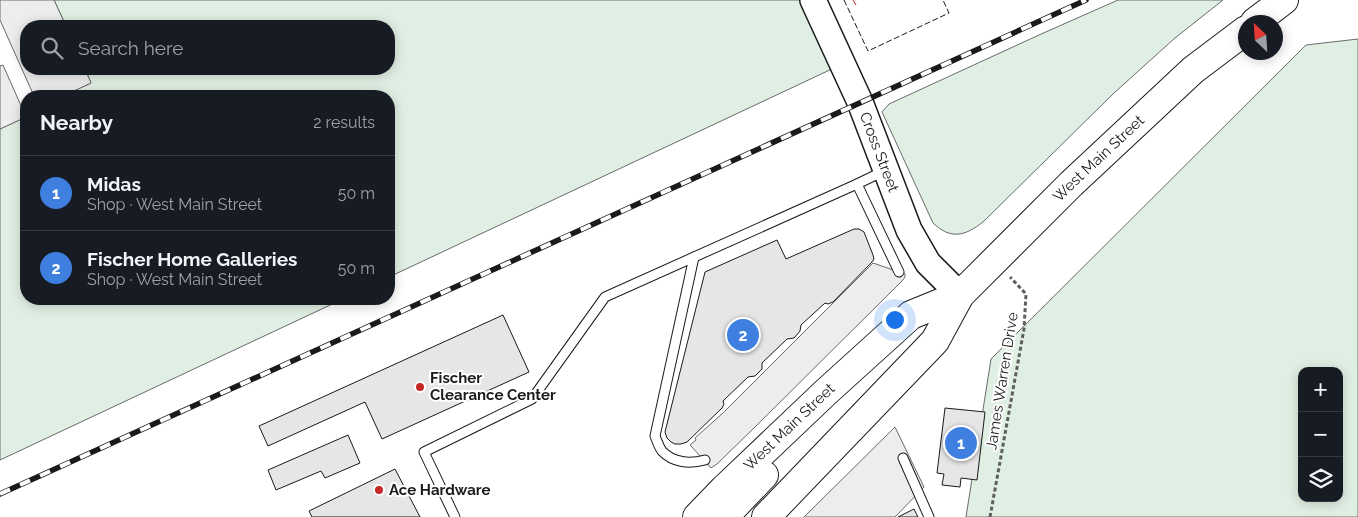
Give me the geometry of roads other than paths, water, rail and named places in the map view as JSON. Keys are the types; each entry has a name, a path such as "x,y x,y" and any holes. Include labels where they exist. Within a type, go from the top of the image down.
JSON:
{"main road":[{"path":"1264,15 1284,0"},
{"name":"West Main Street","path":"766,517 936,341 960,295 1071,184 1186,77 1238,36"},
{"name":"West Main Street","path":"697,517 826,392 911,314 960,295"},
{"path":"724,517 790,448 826,392"}],"street":[{"name":"Cross Street","path":"813,0 860,102 909,230 928,263 960,295"}],"lane":[{"path":"454,517 424,452 532,399 605,297 886,170"},
{"path":"858,184 899,272"},
{"path":"694,257 655,436 661,450 669,457 678,461 692,463 704,460"},
{"path":"902,458 929,517"}],"railway":[{"path":"0,494 1086,0"}],"place":[{"name":"Fischer Home Galleries","path":"743,335"},
{"name":"Fischer Clearance Center","path":"420,387"},
{"name":"Midas","path":"961,443"},
{"name":"Ace Hardware","path":"379,490"}]}
